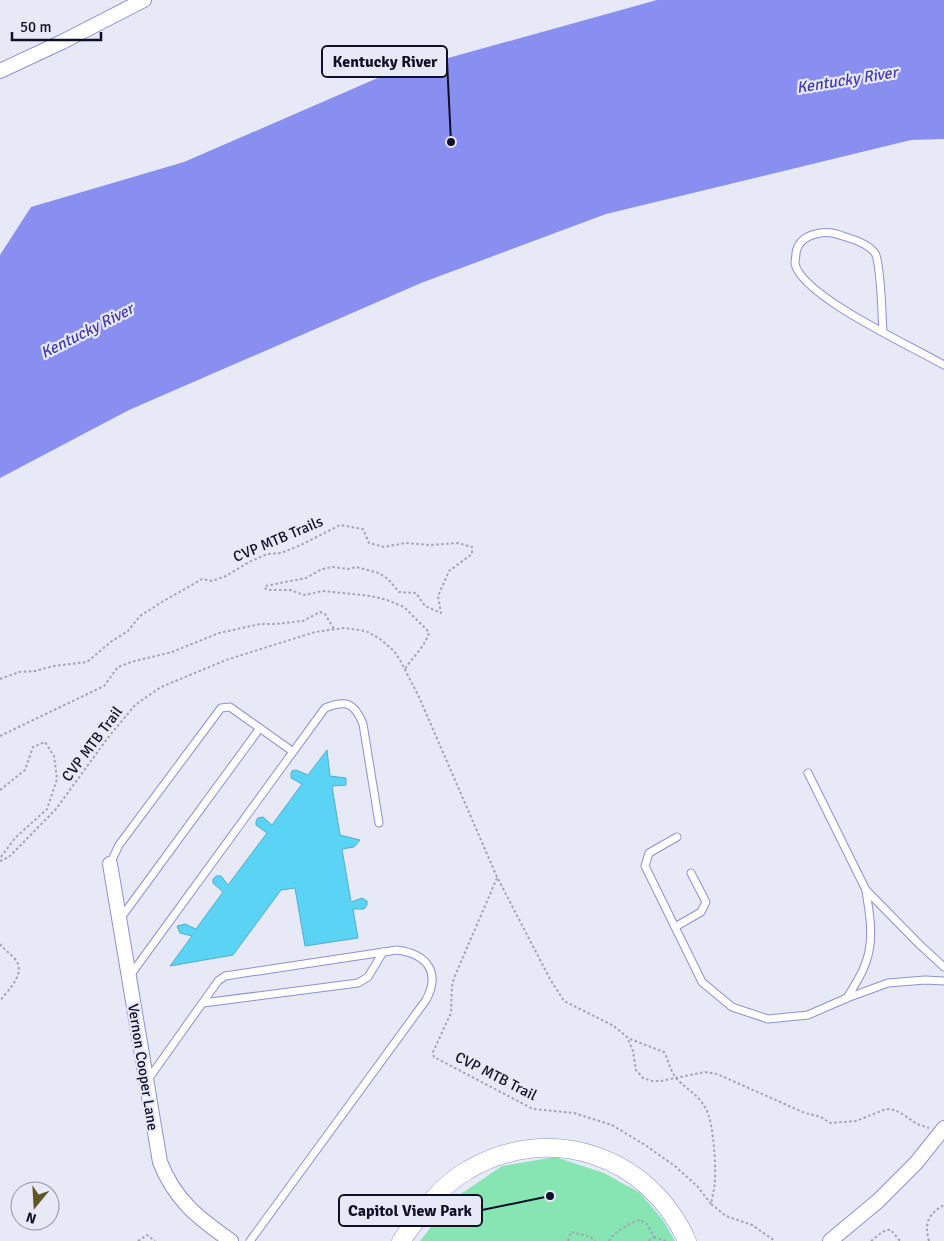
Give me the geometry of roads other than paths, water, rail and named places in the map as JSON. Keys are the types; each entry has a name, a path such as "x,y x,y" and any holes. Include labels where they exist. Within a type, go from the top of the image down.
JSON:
{"street":[{"path":"0,71 144,0"},
{"name":"Vernon Cooper Lane","path":"110,864 160,1162 167,1180 177,1196 190,1209 231,1241"},
{"path":"830,1241 878,1201 916,1163 939,1129"},
{"path":"401,1241 436,1196 466,1171 508,1152 530,1148 554,1148 587,1153 609,1161 630,1172 664,1203 687,1241"}],"lane":[{"path":"883,332 879,275 875,254 862,242 828,232 808,235 797,247 795,264 806,281 827,299 883,332 944,365"},
{"path":"129,977 325,708 347,703 357,710 363,724 379,823"},
{"path":"110,864 119,845 221,708 230,707 292,751"},
{"path":"120,920 260,728"},
{"path":"808,773 866,890 871,923 869,951 860,975 847,998"},
{"path":"677,837 649,853 645,866 702,982 732,1007 768,1019 808,1015 847,998 888,984 925,980 944,981"},
{"path":"675,927 701,912 706,902 691,873"},
{"path":"866,890 944,967"},
{"path":"146,1083 218,981 226,976 397,950 411,952 423,958 431,969 432,990 426,1000 250,1241"},
{"path":"202,1003 358,983 368,977 383,952"}],"water":[{"path":"657,0 944,0 944,139 911,140 606,214 421,283 129,410 0,478 0,255 31,207 184,162 380,77"}],"place":[{"name":"Kentucky River","path":"451,142"},
{"name":"Capitol View Park","path":"550,1196"}]}
